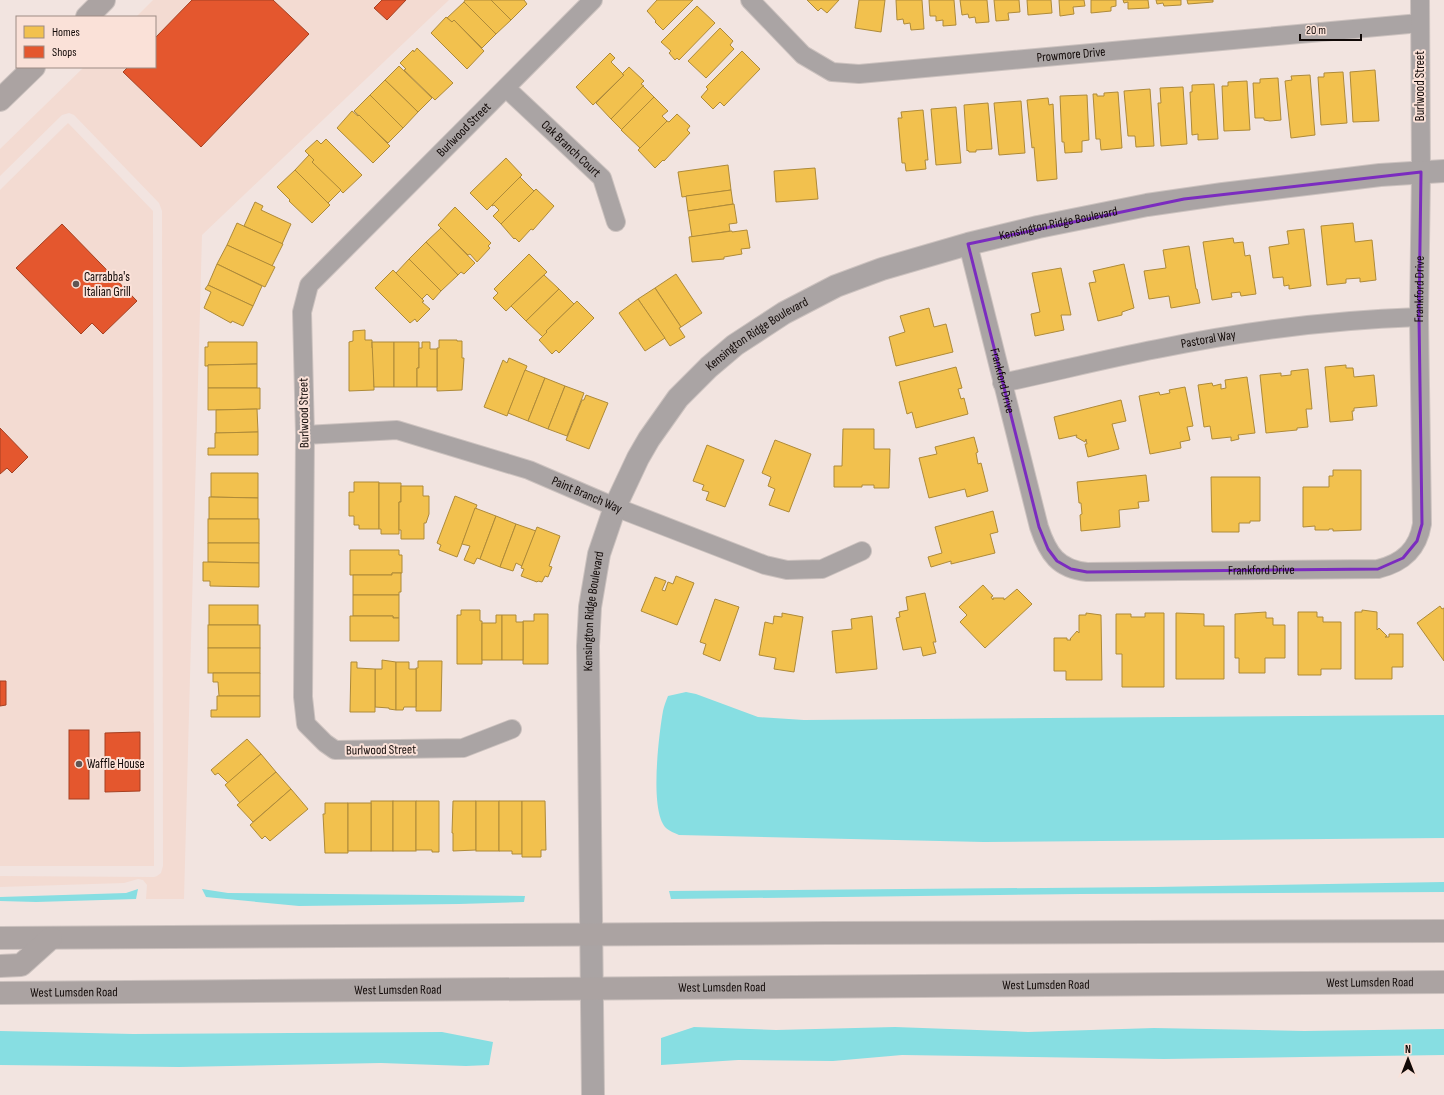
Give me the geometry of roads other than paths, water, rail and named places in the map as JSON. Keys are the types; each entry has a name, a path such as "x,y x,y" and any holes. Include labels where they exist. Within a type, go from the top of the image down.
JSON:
{"main road":[{"path":"88,16 104,0"},
{"path":"0,100 33,68"},
{"path":"0,938 1444,931"},
{"path":"0,966 21,965 51,938"},
{"name":"West Lumsden Road","path":"0,992 1444,982"}],"street":[{"name":"Burlwood Street","path":"512,729 463,748 335,750 325,743 306,724 303,697 305,435 302,312 310,285 593,0"},
{"name":"Prowmore Drive","path":"750,0 803,55 832,72 859,74 1420,23"},
{"name":"Burlwood Street","path":"1420,0 1421,172"},
{"name":"Oak Branch Court","path":"506,88 602,178 616,222"},
{"name":"Kensington Ridge Boulevard","path":"593,1095 588,646 590,607 595,572 603,538 615,507 638,458 661,420 678,398 709,366 735,345 784,312 836,286 882,269 968,244 1038,227 1147,205 1346,179 1444,171"},
{"name":"Frankford Drive","path":"968,244 1002,383 1042,534 1048,549 1057,561 1071,569 1087,572 1378,569 1388,567 1404,558 1412,549 1420,534 1422,524 1419,316 1421,172"},
{"name":"Pastoral Way","path":"1002,383 1157,349 1260,331 1353,320 1419,316"},
{"name":"Paint Branch Way","path":"305,435 397,430 529,470 615,507 764,565 787,570 822,569 862,551"}],"water":[{"path":"686,692 696,694 758,717 804,720 1444,715 1444,838 984,842 679,835 666,828 661,819 658,806 657,772 661,722 668,696"},
{"path":"1444,882 1444,892 1081,894 671,899 669,891 1154,887"},
{"path":"138,889 136,899 36,902 0,901 0,897 126,893"},
{"path":"202,889 228,893 525,896 524,902 299,906 206,897"},
{"path":"694,1027 776,1030 895,1027 1028,1032 1154,1028 1304,1031 1444,1029 1444,1055 1164,1059 902,1055 833,1061 738,1060 661,1065 661,1038"},
{"path":"0,1031 133,1034 442,1032 493,1042 489,1065 466,1066 381,1063 179,1067 0,1065"}],"place":[{"name":"Carrabba's Italian Grill","path":"76,284"},
{"name":"Waffle House","path":"79,764"}]}
